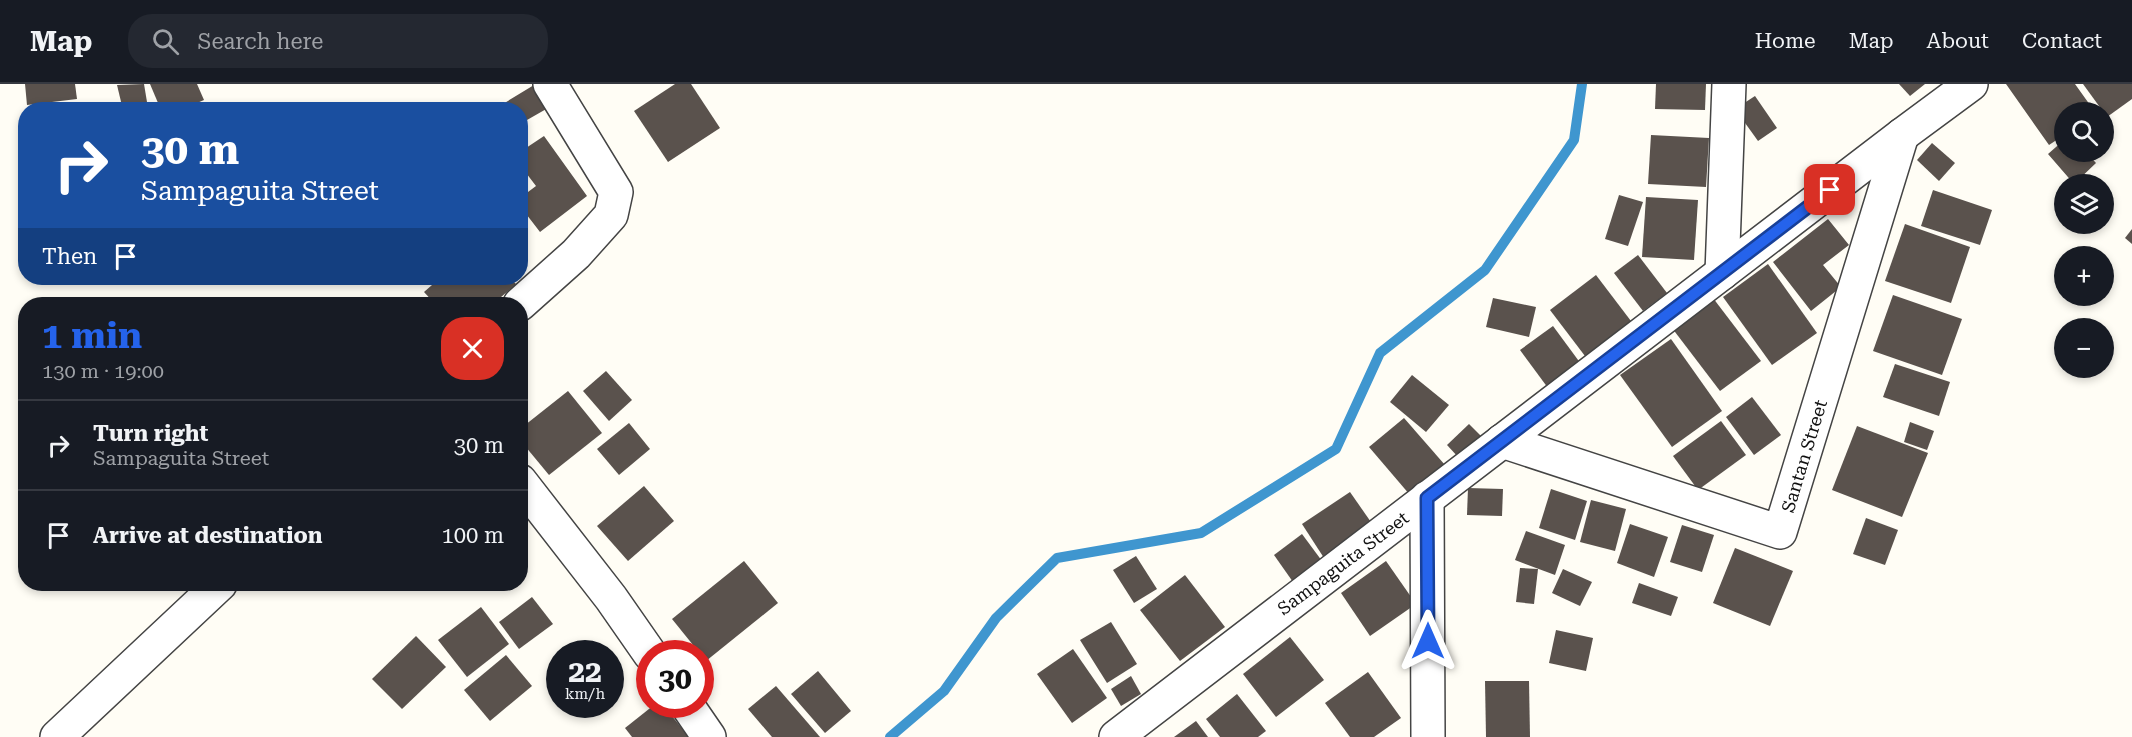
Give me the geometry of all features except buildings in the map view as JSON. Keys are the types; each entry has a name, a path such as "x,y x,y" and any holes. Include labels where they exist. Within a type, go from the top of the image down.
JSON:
{"street":[{"path":"528,297 576,254 611,215 616,192 550,84"},
{"path":"1722,273 1729,84"},
{"name":"Sampaguita Street","path":"1116,737 1971,84"},
{"name":"Santan Street","path":"1502,441 1780,532 1902,135"},
{"path":"528,491 611,598 640,640"},
{"path":"1427,498 1428,737"},
{"path":"57,737 213,591"},
{"path":"696,718 709,737"}],"waterway":[{"path":"890,737 944,691 996,618 1057,558 1201,533 1336,449 1380,353 1485,270 1574,140 1582,84"}],"route":[{"path":"1428,641 1427,498 1830,190"}]}
